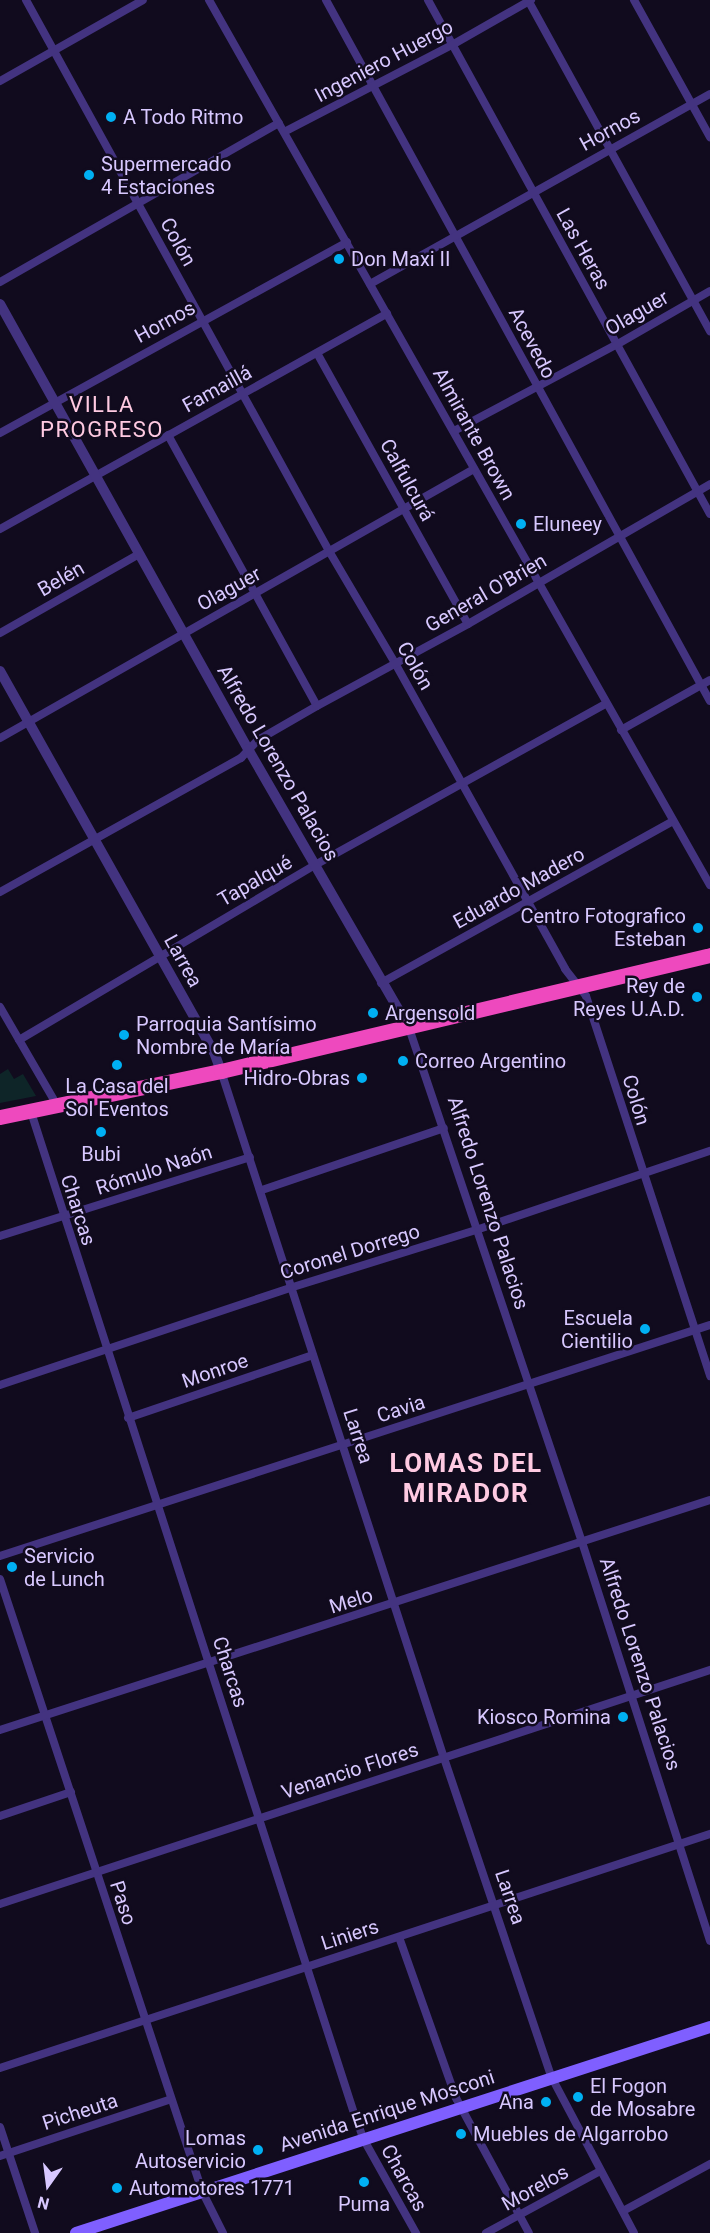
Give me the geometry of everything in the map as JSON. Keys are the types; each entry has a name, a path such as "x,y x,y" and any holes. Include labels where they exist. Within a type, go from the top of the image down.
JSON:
{"highway":[{"path":"0,1118 409,1028 710,954"}],"main road":[{"name":"Avenida Enrique Mosconi","path":"76,2233 710,2027"}],"street":[{"name":"Colón","path":"26,0 329,551 395,663 528,902 588,1001 641,1172 710,1376"},
{"path":"0,81 143,0"},
{"name":"Almirante Brown","path":"209,0 539,581 672,822 709,882"},
{"name":"Acevedo","path":"326,0 710,701"},
{"name":"Las Heras","path":"428,0 710,514"},
{"path":"529,0 710,332"},
{"name":"Ingeniero Huergo","path":"284,132 452,45 529,0"},
{"path":"634,0 710,137"},
{"name":"Hornos","path":"370,284 710,94"},
{"path":"0,282 279,123"},
{"name":"Hornos","path":"0,433 347,242"},
{"name":"Olaguer","path":"453,431 616,345 710,291"},
{"name":"Alfredo Lorenzo Palacios","path":"0,304 248,749 409,1028 479,1229 710,1941"},
{"name":"Famaillá","path":"0,529 387,314"},
{"name":"Calfulcurá","path":"317,353 468,624"},
{"path":"168,435 317,706"},
{"name":"Olaguer","path":"0,738 474,469"},
{"name":"General O'Brien","path":"0,892 241,758 258,740 468,624 710,484"},
{"name":"Belén","path":"0,633 139,554"},
{"name":"Larrea","path":"0,671 214,1052 262,1190 444,1758 552,2078 634,2233"},
{"path":"621,730 710,680"},
{"name":"Tapalqué","path":"19,1040 315,865 606,704"},
{"name":"Eduardo Madero","path":"381,983 672,822"},
{"path":"0,1007 58,1107"},
{"name":"Charcas","path":"31,1112 106,1350 364,2140 416,2233"},
{"path":"262,1190 444,1128"},
{"name":"Coronel Dorrego","path":"0,1385 710,1151"},
{"name":"Rómulo Naón","path":"0,1236 250,1157"},
{"name":"Cavia","path":"0,1556 710,1325"},
{"name":"Monroe","path":"129,1418 313,1355"},
{"name":"Melo","path":"0,1730 394,1605 710,1500"},
{"name":"Paso","path":"0,1580 202,2192 223,2233"},
{"name":"Venancio Flores","path":"0,1904 259,1817 710,1671"},
{"path":"0,1816 71,1792"},
{"name":"Liniers","path":"0,2068 710,1834"},
{"path":"399,1936 461,2108 529,2233"},
{"name":"Picheuta","path":"4,2155 171,2099"},
{"path":"0,2127 4,2155 35,2233"},
{"path":"622,2211 710,2164"},
{"name":"Morelos","path":"486,2233 600,2171"}],"green space":[{"path":"8,1069 14,1079 23,1074 36,1096 0,1103 0,1074"}],"place":[{"name":"A Todo Ritmo","path":"111,117"},
{"name":"Supermercado 4 Estaciones","path":"89,175"},
{"name":"Don Maxi II","path":"339,259"},
{"name":"Eluneey","path":"521,524"},
{"name":"Centro Fotografico Esteban","path":"698,928"},
{"name":"Rey de Reyes U.A.D.","path":"697,997"},
{"name":"Argensold","path":"373,1013"},
{"name":"Parroquia Santísimo Nombre de María","path":"124,1035"},
{"name":"Correo Argentino","path":"403,1061"},
{"name":"La Casa del Sol Eventos","path":"117,1065"},
{"name":"Hidro-Obras","path":"362,1078"},
{"name":"Bubi","path":"101,1132"},
{"name":"Escuela Cientilio","path":"645,1329"},
{"name":"Servicio de Lunch","path":"12,1567"},
{"name":"Kiosco Romina","path":"623,1717"},
{"name":"El Fogon de Mosabre","path":"578,2097"},
{"name":"Ana","path":"546,2102"},
{"name":"Muebles de Algarrobo","path":"461,2134"},
{"name":"Lomas Autoservicio","path":"258,2150"},
{"name":"Puma","path":"364,2182"},
{"name":"Automotores 1771","path":"117,2188"}],"district":[{"name":"VILLA PROGRESO","path":"102,416"},
{"name":"LOMAS DEL MIRADOR","path":"466,1479"}]}
